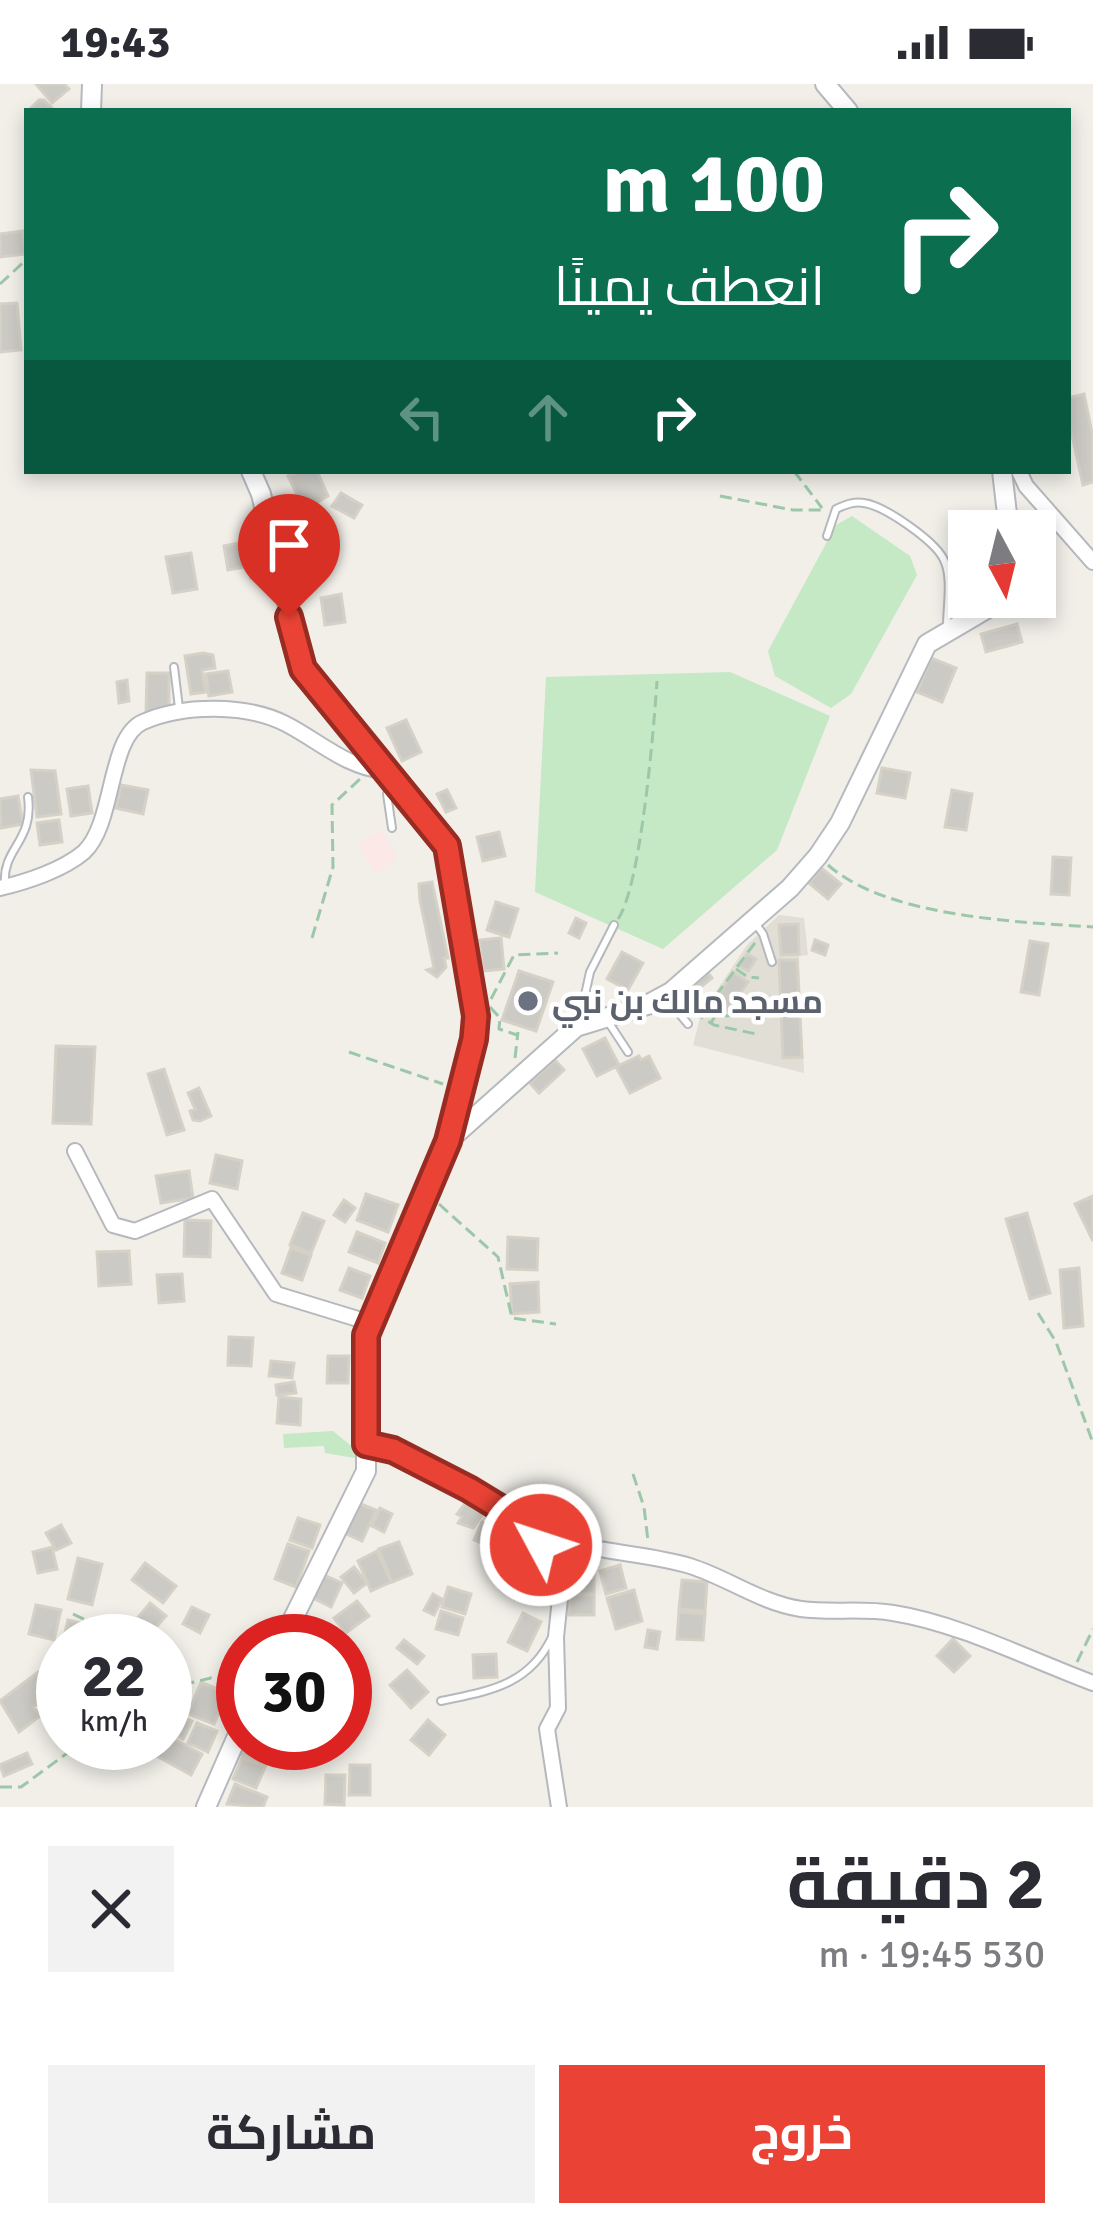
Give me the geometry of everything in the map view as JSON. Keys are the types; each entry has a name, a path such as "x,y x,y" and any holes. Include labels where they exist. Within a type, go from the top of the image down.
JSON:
{"street":[{"path":"825,84 845,108"},
{"path":"252,474 303,669 452,857 476,1016 448,1141 366,1335 366,1471 295,1614"},
{"path":"1001,474 1006,510"},
{"path":"1020,474 1093,562"},
{"path":"448,1141 578,1025 666,995 758,927 840,823 920,654 947,629 968,618"},
{"path":"2,879 62,866 86,850 104,815 131,729 180,711 235,710 283,722 383,774"},
{"path":"75,1151 113,1226 134,1231 212,1199 277,1294 371,1323"},
{"path":"366,1444 393,1450 523,1522 580,1545 694,1567 800,1609 894,1613 994,1643 1093,1683"},
{"path":"523,1522 559,1578 559,1708 547,1729 559,1807"},
{"path":"206,1807 222,1770"}],"lane":[{"path":"827,536 836,509 862,502 883,509 941,554 947,569 947,629"},
{"path":"174,667 180,711"},
{"path":"383,774 392,828"},
{"path":"2,879 30,823 28,797"},
{"path":"578,1025 590,973 614,925"},
{"path":"758,927 772,962"},
{"path":"666,995 688,1024"},
{"path":"604,1016 628,1052"},
{"path":"441,1701 514,1683 546,1649 556,1628"}],"path":[{"path":"0,284 24,262"},
{"path":"796,474 823,510"},
{"path":"720,496 793,510 836,509"},
{"path":"614,925 626,908 638,840 657,681"},
{"path":"312,938 333,867 332,805 383,774"},
{"path":"818,856 845,880 871,892 990,920 1093,927"},
{"path":"758,927 710,1005 727,1016 759,1012"},
{"path":"515,1060 518,1034 499,1029 500,1018 486,1005 514,955 558,953"},
{"path":"735,968 759,979"},
{"path":"666,995 711,1024 756,1034"},
{"path":"711,1024 718,1011"},
{"path":"349,1052 461,1091"},
{"path":"428,1187 446,1214 498,1257 512,1318 556,1324"},
{"path":"1038,1312 1055,1342 1093,1443"},
{"path":"633,1474 644,1507 650,1555"},
{"path":"1070,1675 1093,1629"},
{"path":"0,1787 21,1787 44,1770"}],"shaded area":[{"path":"382,829 397,858 375,871 358,844"},
{"path":"779,915 804,918 808,955 799,956 804,1073 693,1045 701,1014 747,945"}],"green space":[{"path":"852,516 910,556 917,575 851,694 831,708 775,676 768,651 836,525"},
{"path":"730,672 830,716 777,850 663,949 535,892 546,677"},
{"path":"333,1431 355,1449 355,1458 325,1453 324,1446 284,1448 283,1434"}],"building":[{"path":"36,84 64,84 69,89 52,103"},
{"path":"44,100 52,108 31,108"},
{"path":"23,231 24,254 0,257 0,234"},
{"path":"17,303 21,350 0,352 0,304"},
{"path":"1084,394 1093,437 1093,482 1083,485 1071,431 1071,397"},
{"path":"318,474 328,496 305,510 288,476"},
{"path":"341,493 362,505 354,518 332,506"},
{"path":"302,522 308,548 287,554 280,528"},
{"path":"254,540 261,575 251,578 249,566 228,570 224,546"},
{"path":"191,553 197,589 173,593 166,557"},
{"path":"341,594 345,622 325,625 321,598"},
{"path":"1017,624 1022,642 986,652 981,634"},
{"path":"213,655 215,668 202,670 206,692 191,694 185,656"},
{"path":"931,658 956,668 942,702 917,692"},
{"path":"228,671 232,692 209,696 206,674"},
{"path":"147,673 169,673 169,706 146,712"},
{"path":"127,680 129,701 119,703 117,682"},
{"path":"406,720 421,752 402,761 387,728"},
{"path":"882,768 910,773 905,798 877,793"},
{"path":"31,770 55,771 61,814 37,817"},
{"path":"121,785 148,790 143,814 116,808"},
{"path":"88,786 92,813 71,816 67,789"},
{"path":"447,790 456,808 446,812 437,794"},
{"path":"952,790 972,794 966,830 945,827"},
{"path":"18,796 23,824 1,828 0,799"},
{"path":"59,820 62,842 40,845 37,823"},
{"path":"499,832 505,856 483,861 477,837"},
{"path":"1053,857 1071,858 1069,895 1051,894"},
{"path":"821,868 841,884 828,899 809,883"},
{"path":"432,882 448,958 437,977 427,970 434,968 419,884"},
{"path":"496,902 518,909 509,937 487,930"},
{"path":"576,918 586,923 579,938 569,933"},
{"path":"798,924 799,954 781,955 779,925"},
{"path":"501,938 504,969 483,971 479,940"},
{"path":"815,940 828,945 825,955 812,950"},
{"path":"1030,941 1048,944 1039,995 1021,992"},
{"path":"622,952 643,963 628,990 607,979"},
{"path":"747,954 756,959 748,971 739,966"},
{"path":"779,960 797,960 802,1057 783,1058"},
{"name":"مسجد مالك بن نبي","path":"519,971 553,982 536,1031 502,1020"},
{"path":"733,972 748,982 728,1011 714,1002"},
{"path":"708,973 712,978 696,991 692,986"},
{"path":"605,1038 619,1065 597,1076 583,1049"},
{"path":"56,1046 95,1047 91,1124 53,1123"},
{"path":"639,1056 641,1060 649,1056 660,1078 630,1093 616,1067"},
{"path":"555,1060 564,1070 539,1093 530,1083"},
{"path":"164,1069 184,1130 167,1135 148,1074"},
{"path":"199,1088 211,1116 200,1121 193,1120 190,1111 195,1109 188,1093"},
{"path":"216,1155 242,1161 237,1189 210,1183"},
{"path":"189,1171 193,1198 161,1203 156,1176"},
{"path":"366,1194 398,1205 388,1232 357,1220"},
{"path":"1093,1196 1093,1241 1075,1204"},
{"path":"344,1200 355,1208 345,1222 334,1215"},
{"path":"303,1213 324,1221 311,1253 290,1245"},
{"path":"1027,1213 1050,1293 1030,1299 1006,1219"},
{"path":"185,1220 211,1221 210,1257 184,1256"},
{"path":"357,1232 385,1243 378,1263 349,1252"},
{"path":"508,1237 538,1239 537,1270 507,1269"},
{"path":"291,1248 311,1255 302,1280 282,1273"},
{"path":"129,1251 131,1284 99,1286 97,1252"},
{"path":"349,1268 370,1276 362,1298 340,1290"},
{"path":"1079,1268 1083,1326 1064,1328 1060,1270"},
{"path":"182,1274 184,1301 159,1303 157,1275"},
{"path":"538,1282 539,1312 512,1314 510,1284"},
{"path":"229,1337 253,1338 251,1366 228,1365"},
{"path":"328,1356 349,1356 348,1383 327,1383"},
{"path":"271,1361 294,1363 292,1378 269,1376"},
{"path":"294,1382 296,1393 277,1395 276,1385"},
{"path":"279,1397 301,1399 300,1425 277,1423"},
{"path":"467,1501 484,1512 473,1528 458,1523 462,1517 457,1514"},
{"path":"356,1502 376,1510 362,1541 342,1532"},
{"path":"380,1508 392,1514 384,1532 372,1526"},
{"path":"495,1513 516,1523 511,1536 515,1538 503,1563 495,1559 499,1551 474,1540 482,1522 490,1526"},
{"path":"298,1518 320,1525 312,1548 290,1540"},
{"path":"61,1525 71,1543 56,1550 46,1533"},
{"path":"529,1539 552,1576 532,1588 509,1552"},
{"path":"399,1542 412,1574 392,1582 379,1549"},
{"path":"288,1544 309,1551 296,1587 275,1579"},
{"path":"52,1547 57,1569 38,1573 33,1552"},
{"path":"377,1551 391,1582 371,1591 358,1561"},
{"path":"78,1558 102,1564 92,1605 68,1599"},
{"path":"145,1563 176,1586 163,1603 132,1580"},
{"path":"620,1565 626,1588 606,1594 600,1571"},
{"path":"354,1567 367,1583 354,1593 341,1577"},
{"path":"569,1570 594,1570 594,1593 569,1594"},
{"path":"324,1575 342,1583 331,1607 313,1598"},
{"path":"682,1580 707,1582 705,1611 679,1609"},
{"path":"448,1587 471,1594 465,1614 442,1607"},
{"path":"634,1590 642,1621 616,1629 607,1598"},
{"path":"433,1594 442,1599 434,1615 424,1610"},
{"path":"570,1595 594,1595 594,1615 569,1615"},
{"path":"357,1601 367,1614 339,1614"},
{"path":"150,1603 164,1614 141,1614"},
{"path":"36,1605 61,1610 60,1614 36,1614 36,1636 29,1634"},
{"path":"192,1607 209,1615 200,1633 192,1629 188,1614"},
{"path":"441,1611 463,1618 458,1635 436,1629"},
{"path":"679,1612 705,1614 703,1640 677,1639"},
{"path":"523,1613 541,1622 527,1651 508,1642"},
{"path":"648,1630 660,1632 657,1649 645,1647"},
{"path":"953,1639 970,1656 954,1672 937,1656"},
{"path":"404,1640 424,1656 417,1664 397,1648"},
{"path":"496,1654 497,1677 474,1678 473,1655"},
{"path":"407,1670 428,1692 411,1708 390,1685"},
{"path":"36,1674 36,1719 19,1732 0,1701"},
{"path":"201,1682 216,1688 214,1724 192,1716"},
{"path":"428,1720 445,1735 429,1755 411,1740"},
{"path":"197,1723 216,1731 208,1752 192,1745"},
{"path":"192,1749 202,1754 191,1775 182,1770 192,1770"},
{"path":"27,1753 32,1764 4,1776 0,1765"},
{"path":"237,1770 264,1770 256,1788 233,1779"},
{"path":"350,1770 370,1770 370,1795 349,1795"},
{"path":"326,1775 345,1775 344,1805 325,1804"},
{"path":"235,1784 267,1797 263,1807 227,1804"}],"place":[{"name":"مسجد مالك بن نبي","path":"528,1001"}],"route":[{"path":"289,617 303,669 447,846 476,1016 448,1141 366,1335 366,1444 393,1450 469,1489 523,1522 541,1545"}]}
